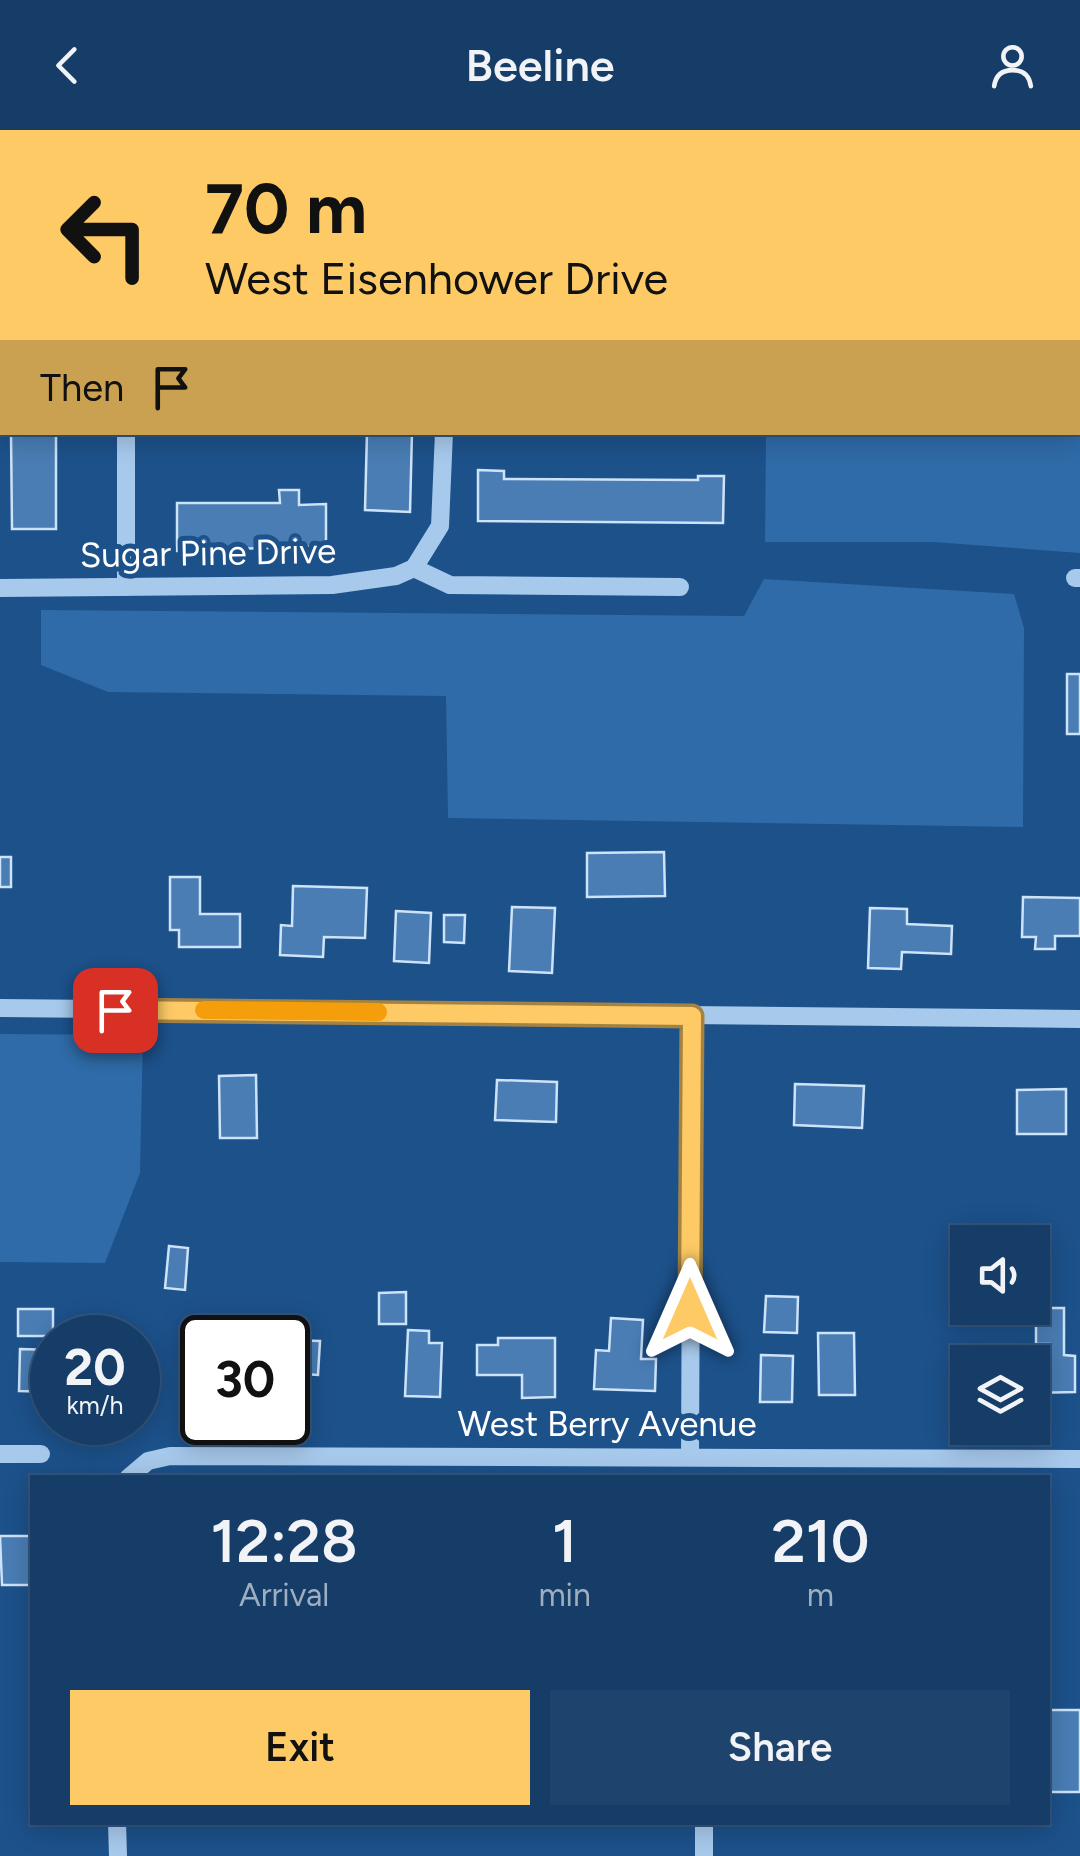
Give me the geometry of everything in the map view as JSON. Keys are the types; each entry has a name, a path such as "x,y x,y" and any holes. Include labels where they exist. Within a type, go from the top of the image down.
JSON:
{"street":[{"path":"126,435 126,586"},
{"path":"444,435 440,526 428,552 414,568 450,585 680,586"},
{"name":"Sugar Pine Drive","path":"0,588 370,583 414,568"},
{"path":"0,1008 1080,1020"},
{"path":"692,1016 698,1457 705,1475"},
{"path":"0,1454 40,1454"},
{"name":"West Berry Avenue","path":"132,1473 170,1456 1080,1459"},
{"path":"117,1825 118,1856"},
{"path":"704,1825 704,1856"}],"shaded area":[{"path":"766,435 1080,435 1080,553 933,542 765,542"},
{"path":"764,579 1014,594 1024,628 1023,827 448,818 446,696 108,692 41,665 41,610 744,616"},
{"path":"0,1034 143,1035 140,1173 105,1263 0,1262"}],"building":[{"path":"11,435 56,435 56,529 12,529"},
{"path":"367,435 412,435 410,512 365,510"},
{"path":"478,470 504,471 504,479 698,480 698,476 724,476 723,523 478,521"},
{"path":"279,490 299,490 299,505 326,504 326,546 177,551 177,503 280,503"},
{"path":"1067,674 1080,674 1080,734 1067,734"},
{"path":"664,852 665,896 587,897 587,853"},
{"path":"0,857 11,857 11,887 0,887"},
{"path":"170,877 200,877 200,914 240,914 240,947 179,947 179,930 170,930"},
{"path":"293,886 367,888 365,938 324,937 323,957 280,955 281,925 292,926"},
{"path":"1023,897 1080,898 1080,936 1055,936 1055,949 1035,949 1036,937 1022,937"},
{"path":"512,907 555,908 552,973 509,971"},
{"path":"870,908 907,909 907,924 952,926 951,954 902,952 901,969 868,968"},
{"path":"396,911 431,913 429,963 394,961"},
{"path":"444,915 465,915 464,943 444,942"},
{"path":"256,1075 257,1138 220,1138 219,1076"},
{"path":"497,1080 557,1082 556,1122 495,1120"},
{"path":"795,1084 864,1086 862,1128 794,1125"},
{"path":"1066,1089 1066,1134 1017,1134 1017,1090"},
{"path":"169,1246 188,1248 185,1290 165,1288"},
{"path":"406,1292 406,1324 379,1324 379,1293"},
{"path":"766,1296 798,1297 797,1333 764,1332"},
{"path":"1050,1308 1064,1308 1064,1355 1075,1356 1075,1392 1050,1393 1050,1344 1036,1344 1036,1325 1050,1325"},
{"path":"18,1309 53,1309 53,1315 30,1315 30,1336 18,1336"},
{"path":"611,1318 643,1320 641,1359 656,1359 655,1391 594,1389 596,1350 609,1351"},
{"path":"408,1330 429,1331 429,1343 442,1343 440,1397 405,1396"},
{"path":"818,1333 854,1333 855,1395 819,1395"},
{"path":"498,1338 555,1338 555,1397 522,1398 522,1375 477,1375 477,1345 498,1345"},
{"path":"310,1341 320,1341 318,1375 310,1374"},
{"path":"20,1349 30,1349 30,1391 19,1391"},
{"path":"761,1355 793,1356 792,1402 760,1402"},
{"path":"0,1536 30,1536 30,1585 2,1585"},
{"path":"1050,1710 1080,1710 1080,1792 1050,1792"}],"slow traffic":[{"path":"204,1010 378,1012"}],"route":[{"path":"115,1010 692,1016 690,1310"}]}
